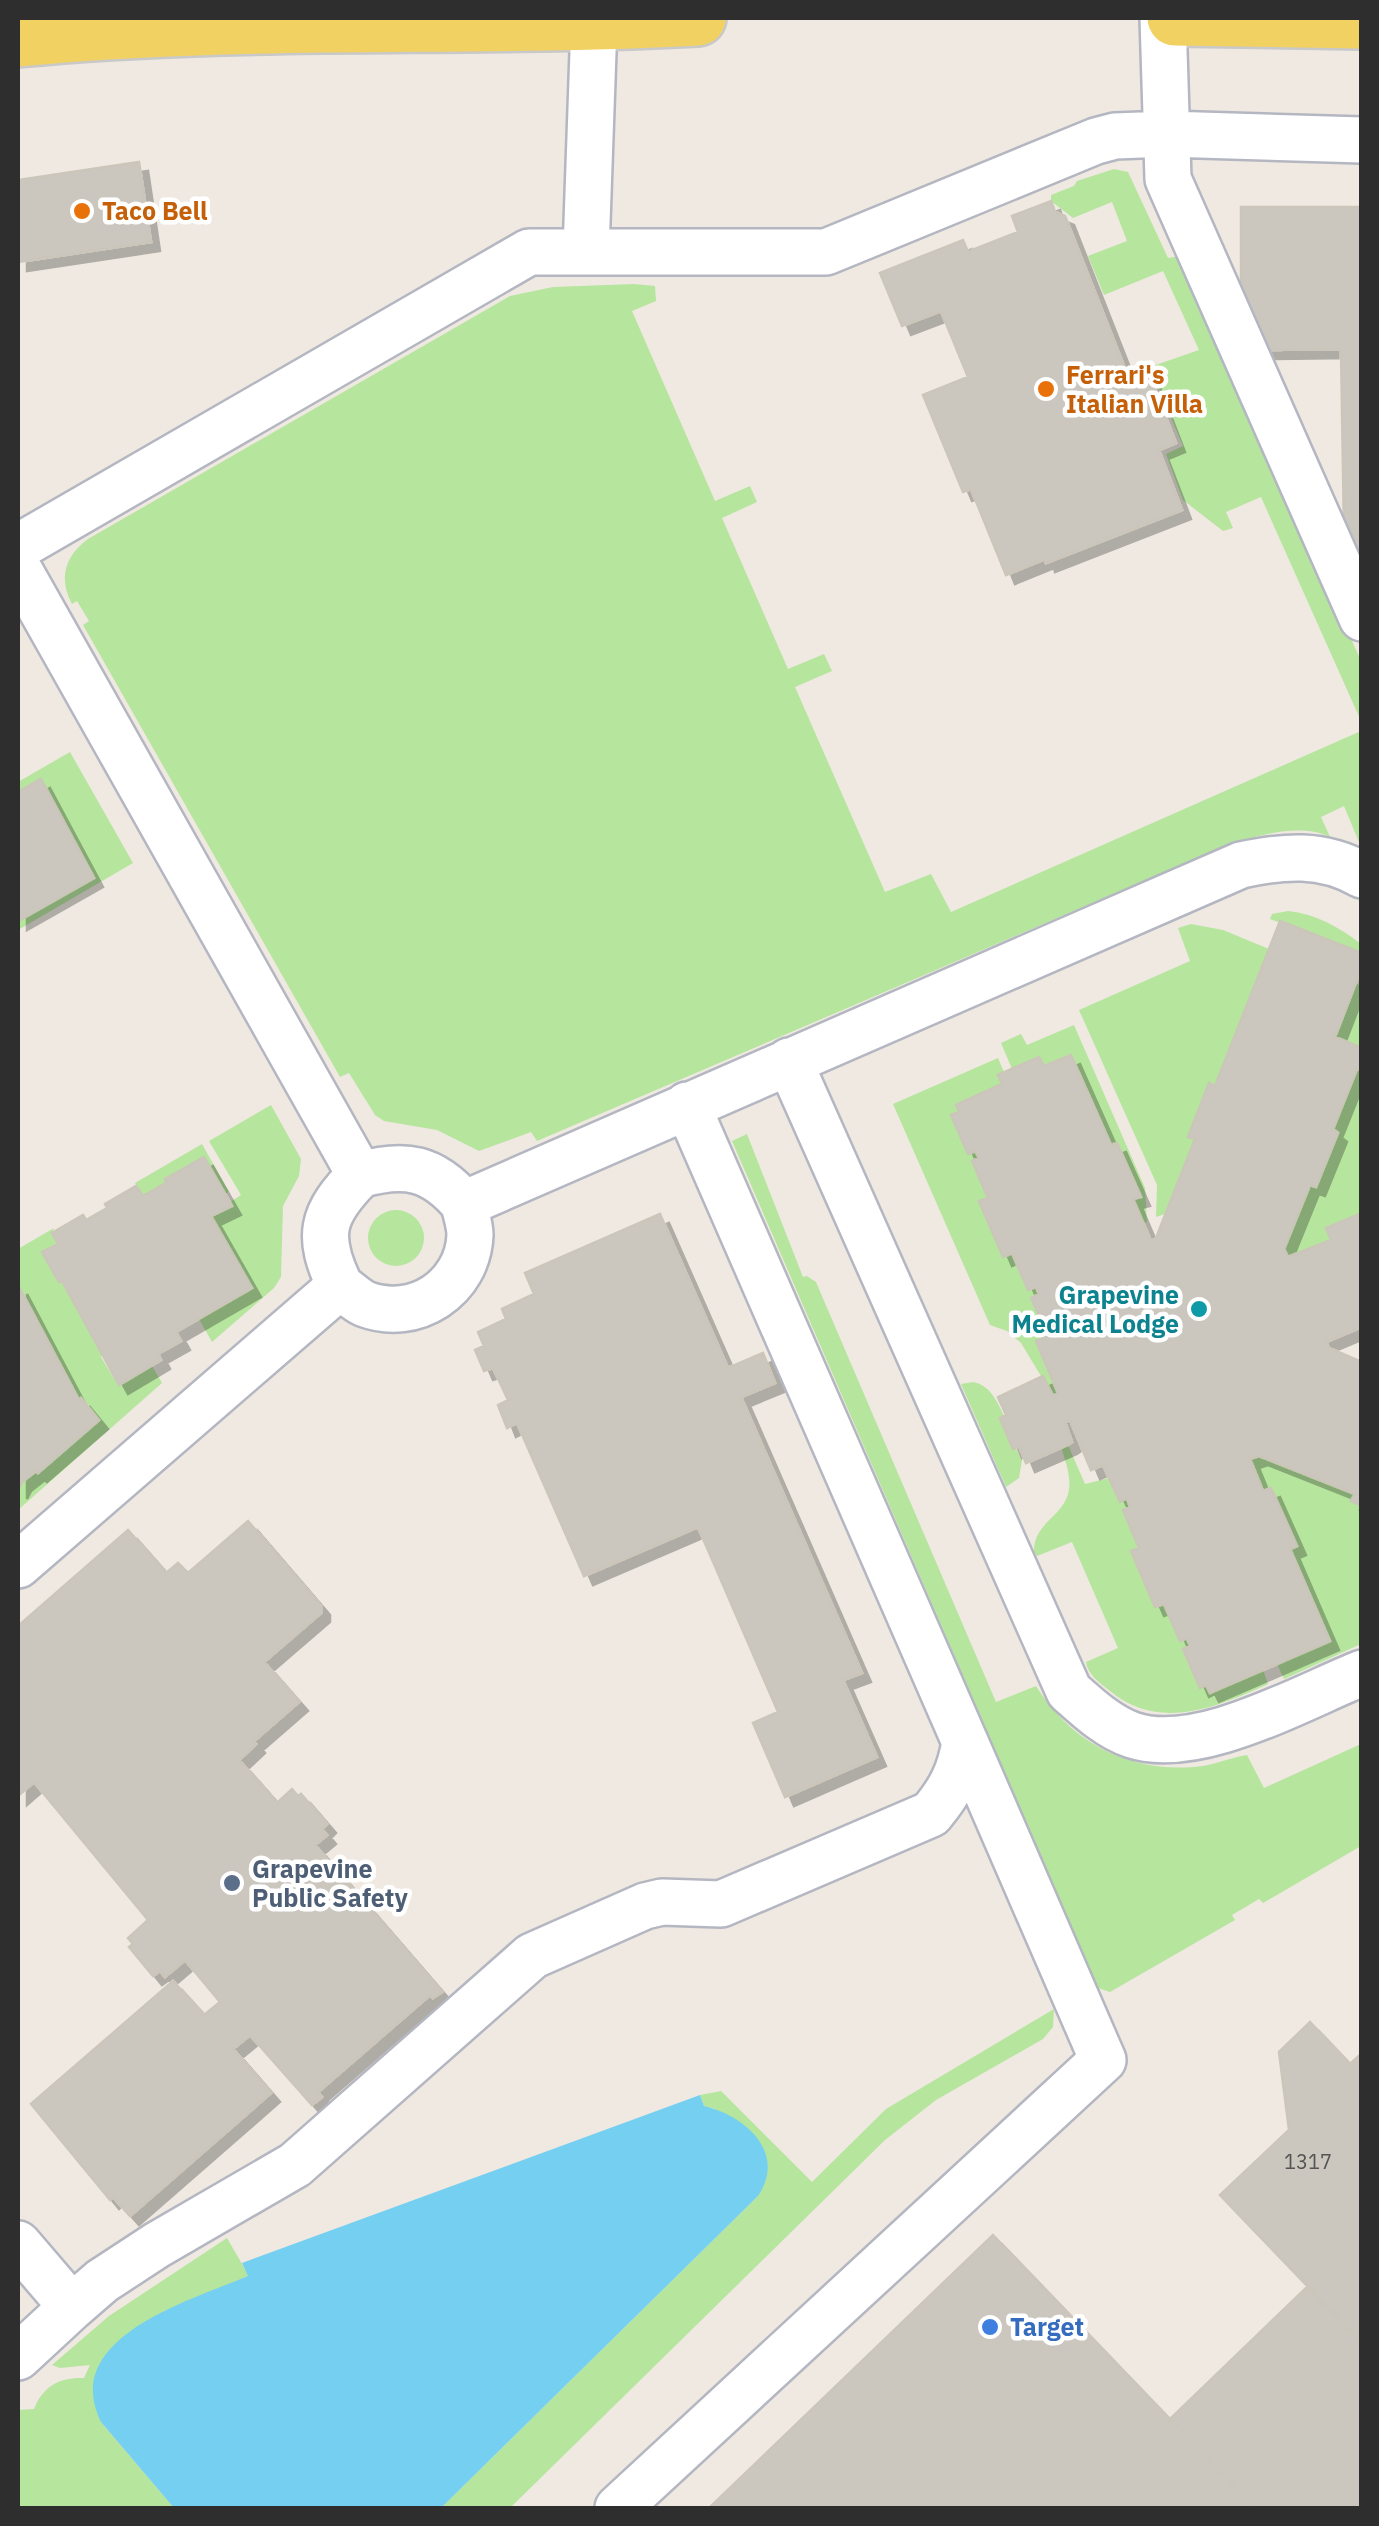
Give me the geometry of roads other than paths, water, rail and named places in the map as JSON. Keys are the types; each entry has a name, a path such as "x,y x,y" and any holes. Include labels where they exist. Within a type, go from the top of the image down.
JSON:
{"main road":[{"path":"18,39 256,28 594,24 698,18"},
{"path":"1175,18 1362,21"}],"lane":[{"path":"1162,18 1168,179 1362,618"},
{"path":"586,251 594,24"},
{"path":"18,547 529,252 826,252 1115,136 1362,140"},
{"path":"18,568 360,1175"},
{"path":"464,1204 1240,866 1284,856 1321,860 1362,875"},
{"path":"788,1061 1068,1691 1094,1714 1132,1735 1166,1741 1205,1738 1362,1673"},
{"path":"618,2508 1104,2060 688,1106"},
{"path":"390,1166 422,1171 447,1184 464,1204 470,1232 466,1260 452,1284 431,1300 410,1309 387,1310 362,1303 340,1286 326,1257 326,1226 336,1199 360,1175 390,1166"},
{"path":"18,1565 340,1286"},
{"path":"18,2357 102,2281 295,2165 532,1956 645,1906 662,1902 721,1904 931,1814 955,1780 965,1742"},
{"path":"18,2244 72,2307"}],"water":[{"path":"700,2095 704,2106 734,2118 758,2139 765,2151 766,2180 758,2196 441,2508 174,2508 101,2422 93,2392 98,2367 114,2345 166,2310 248,2276 242,2263"}],"place":[{"name":"Taco Bell","path":"82,211"},
{"name":"Ferrari's Italian Villa","path":"1046,389"},
{"name":"Grapevine Medical Lodge","path":"1199,1309"},
{"name":"Grapevine Public Safety","path":"232,1883"},
{"name":"Target","path":"990,2327"}]}
